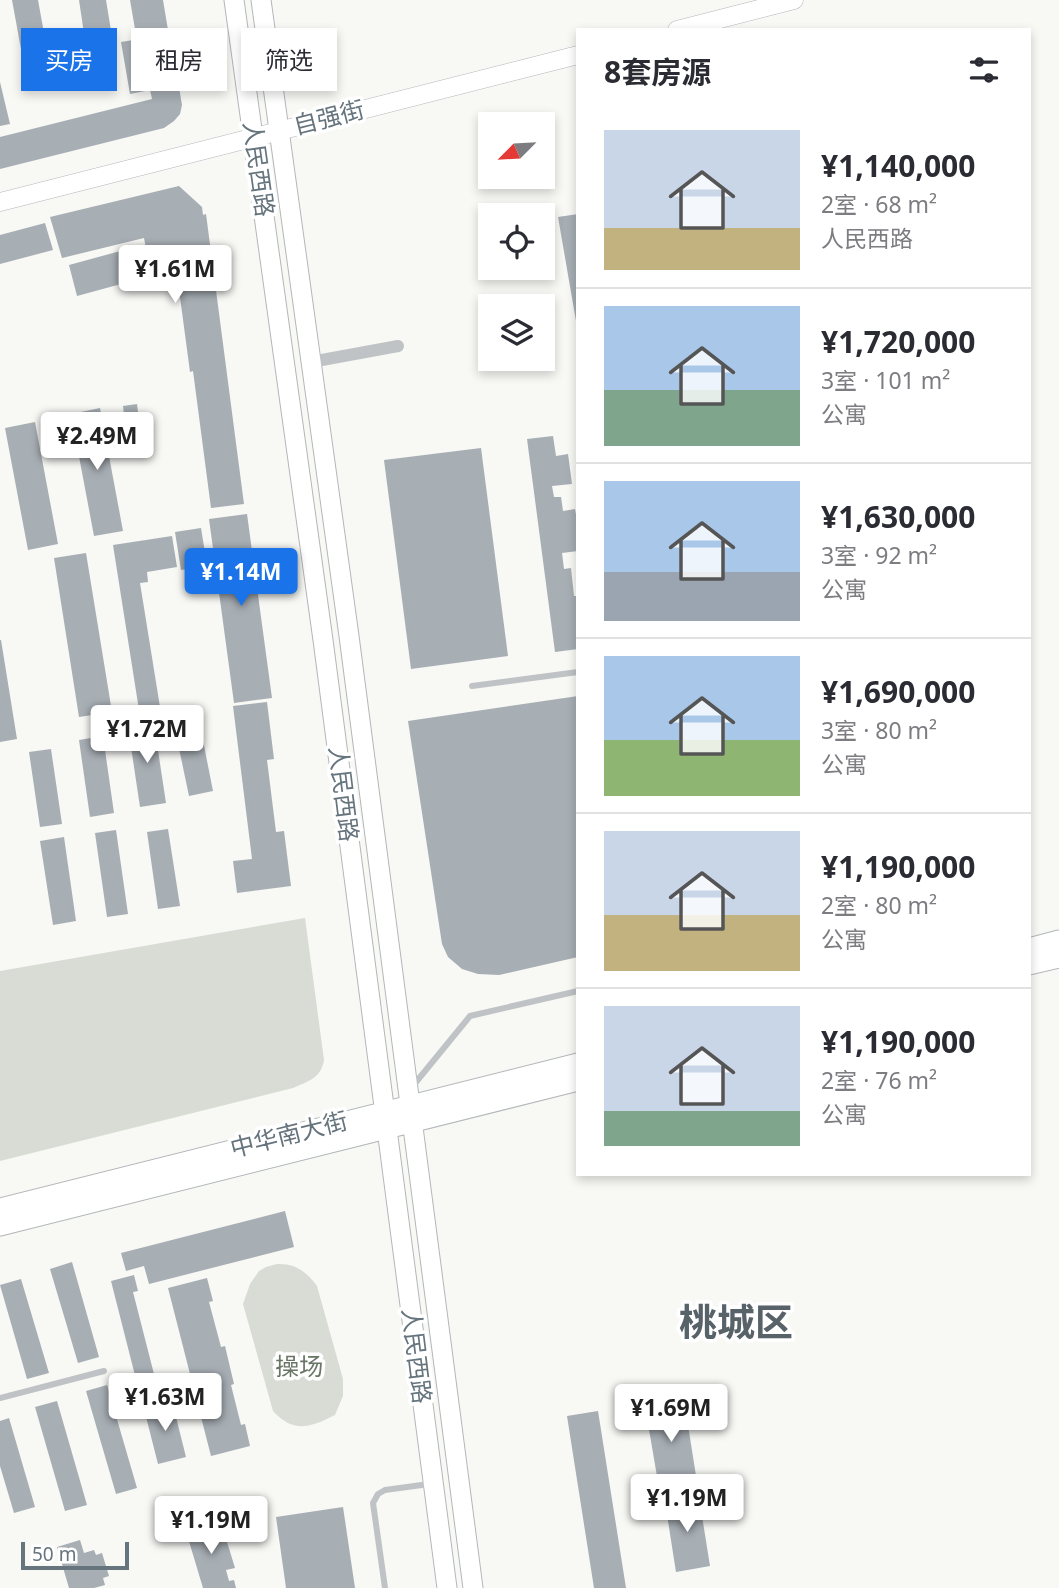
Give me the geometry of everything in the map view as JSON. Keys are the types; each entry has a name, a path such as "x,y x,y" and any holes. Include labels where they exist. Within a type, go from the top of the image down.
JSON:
{"main road":[{"name":"人民西路","path":"234,0 323,640 447,1588"},
{"name":"人民西路","path":"261,0 349,636 473,1588"},
{"path":"1031,947 1059,940"},
{"path":"1031,965 1059,958"},
{"name":"中华南大街","path":"0,1226 385,1120 410,1106 576,1064"},
{"name":"中华南大街","path":"410,1106 576,1081"},
{"name":"中华南大街","path":"0,1208 385,1120"}],"street":[{"path":"685,28 794,0"},
{"name":"自强街","path":"0,202 576,56"},
{"path":"311,362 398,346"}],"lane":[{"path":"471,686 576,672"},
{"path":"410,1106 470,1016 576,990"},
{"path":"0,1398 104,1371"},
{"path":"386,1588 373,1503 378,1494 385,1490 433,1483"}],"green space":[{"path":"305,918 324,1060 320,1071 313,1078 293,1088 0,1161 0,971"},
{"name":"操场","path":"277,1264 300,1269 317,1286 343,1379 343,1396 335,1415 310,1425 288,1423 273,1411 243,1304 250,1284 259,1271"}],"building":[{"path":"12,0 38,0 43,28 21,28 21,49"},
{"path":"79,0 106,0 111,28 83,28"},
{"path":"130,0 163,0 168,28 135,28"},
{"path":"131,40 131,91 145,91 130,94 121,42"},
{"path":"0,82 10,124 0,126"},
{"path":"150,91 180,91 182,105 180,114 164,128 0,169 0,137 152,99"},
{"path":"179,186 202,207 203,215 206,214 244,504 211,508 178,282 153,286 144,238 62,258 50,217"},
{"path":"576,214 576,321 558,217"},
{"path":"45,223 53,250 0,264 0,235"},
{"path":"135,247 143,278 77,296 69,265"},
{"path":"137,404 143,451 128,453 123,406"},
{"path":"100,408 123,531 94,536 71,414"},
{"path":"35,422 58,544 28,550 5,428"},
{"path":"553,436 556,456 568,454 572,484 552,486 554,497 561,497 563,511 575,509 576,514 576,551 562,553 564,569 571,568 576,596 576,649 555,652 527,439"},
{"path":"481,448 508,656 411,669 384,460"},
{"path":"247,514 272,698 234,703 209,519"},
{"path":"201,528 207,565 181,570 175,532"},
{"path":"172,536 177,567 147,572 148,582 140,583 160,707 139,710 113,545"},
{"path":"86,553 112,712 79,717 54,558"},
{"path":"0,640 17,739 0,742"},
{"path":"576,696 576,957 499,975 478,974 462,969 448,957 442,944 408,721"},
{"path":"267,702 274,759 267,760 276,832 284,831 291,886 237,893 233,861 252,859 233,706"},
{"path":"197,710 213,791 189,796 172,715"},
{"path":"154,724 166,803 140,807 128,727"},
{"path":"103,736 114,813 90,817 79,740"},
{"path":"51,749 62,824 40,827 29,752"},
{"path":"168,829 180,906 158,909 147,832"},
{"path":"116,830 128,914 107,917 95,833"},
{"path":"64,837 76,921 53,925 40,841"},
{"path":"285,1211 294,1247 149,1284 144,1266 126,1271 121,1253"},
{"path":"72,1262 99,1357 78,1363 50,1269"},
{"path":"134,1275 138,1291 133,1292 155,1378 161,1377 166,1397 142,1403 111,1281"},
{"path":"207,1278 213,1301 209,1302 221,1347 225,1346 241,1425 245,1424 250,1446 211,1456 168,1288"},
{"path":"21,1279 49,1373 27,1379 0,1285"},
{"path":"107,1385 137,1488 116,1494 86,1391"},
{"path":"684,1400 697,1482 659,1488 645,1406"},
{"path":"57,1401 87,1505 65,1511 35,1407"},
{"path":"172,1401 186,1457 158,1464 144,1409"},
{"path":"598,1411 626,1588 594,1588 567,1416"},
{"path":"9,1418 35,1507 14,1513 0,1466 0,1421"},
{"path":"699,1497 710,1566 676,1572 665,1502"},
{"path":"343,1507 355,1588 286,1588 276,1517"},
{"path":"211,1521 215,1535 224,1532 235,1568 226,1570 229,1581 234,1580 236,1588 203,1588 185,1528"},
{"path":"80,1540 84,1553 94,1550 96,1555 102,1553 109,1576 103,1578 105,1585 69,1588 57,1547"}],"district":[{"name":"桃城区","path":"736,1323"}]}
